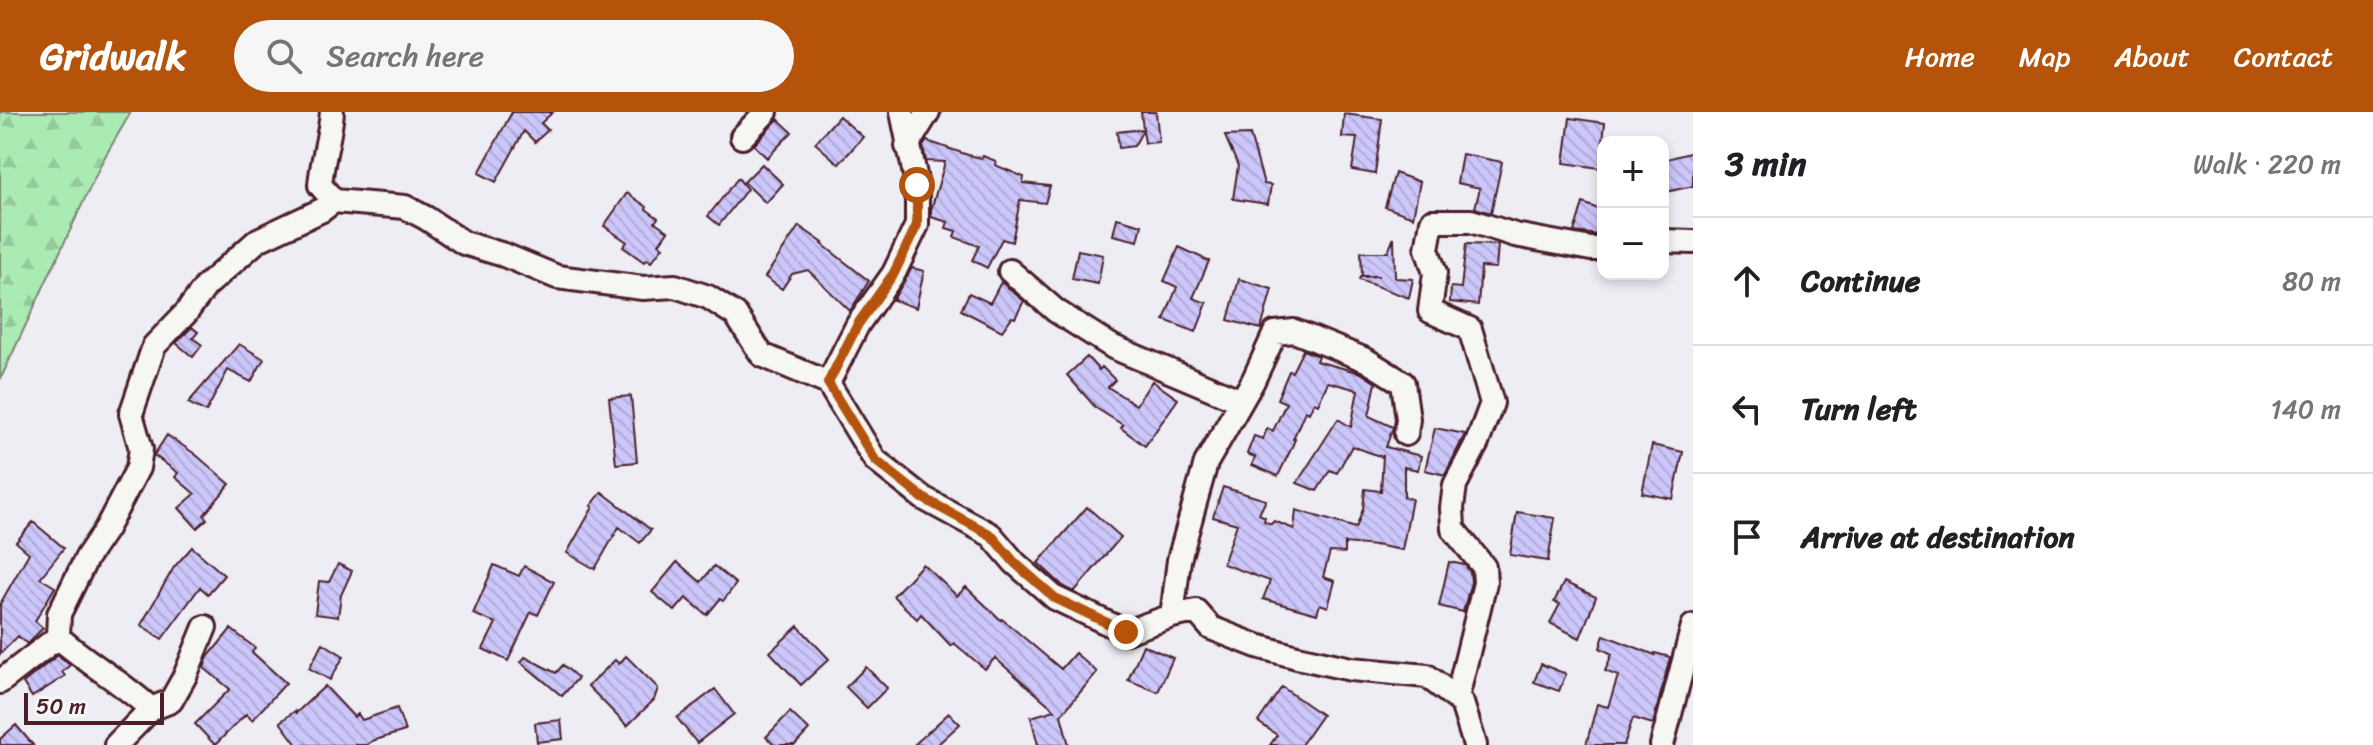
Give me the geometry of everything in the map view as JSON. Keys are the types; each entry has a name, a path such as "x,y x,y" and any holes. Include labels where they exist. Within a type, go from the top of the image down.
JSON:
{"street":[{"path":"332,112 331,135 322,163 320,185 334,201"},
{"path":"742,137 766,112"},
{"path":"828,383 858,324 894,273 917,225 917,185 902,112"},
{"path":"907,146 928,112"},
{"path":"58,637 59,614 87,557 106,529 138,468 141,449 131,414 154,346 186,313 206,286 258,240 322,210 334,201 405,207 464,243 504,255 557,277 643,288 675,286 708,297 736,315 762,355 828,383 875,460 923,498 991,535 1015,563 1055,598 1126,632 1196,611 1211,628 1257,646 1351,669 1427,676 1462,703 1475,745"},
{"path":"1457,698 1485,583 1484,567 1453,529 1452,508 1455,485 1477,443 1492,403 1470,329 1430,311 1435,273 1427,249 1432,221 1471,221 1515,235 1597,249"},
{"path":"1669,241 1693,242"},
{"path":"1010,271 1056,311 1113,347 1241,401"},
{"path":"1172,616 1179,560 1206,463 1275,333 1294,331 1366,360 1403,383 1408,419 1406,434"},
{"path":"1662,745 1693,626"},
{"path":"116,745 151,709 171,701 205,627"},
{"path":"0,682 58,637"},
{"path":"58,637 151,709"}],"green space":[{"path":"0,112 131,112 103,160 0,380"}],"building":[{"path":"512,112 553,112 541,123 548,130 535,142 524,131 496,182 479,173"},
{"path":"1141,112 1156,112 1159,142 1145,143 1143,130 1134,146 1119,148 1117,132 1143,129"},
{"path":"1344,114 1382,119 1375,174 1352,170 1357,138 1342,137"},
{"path":"839,116 863,137 839,164 815,143"},
{"path":"1570,118 1605,123 1604,136 1597,136 1597,168 1564,163"},
{"path":"778,119 792,132 767,158 754,145"},
{"path":"1250,135 1264,184 1271,185 1268,204 1233,199 1238,166 1225,136"},
{"path":"927,141 996,161 995,165 1024,177 1023,183 1050,186 1045,203 1020,200 1012,242 1002,239 987,268 972,260 979,246 954,237 956,231 946,228 948,222 931,217 945,162 926,161 923,146"},
{"path":"1693,152 1693,186 1669,191 1669,158"},
{"path":"1462,154 1502,162 1491,213 1475,208 1480,188 1457,183"},
{"path":"762,164 783,184 766,203 744,182"},
{"path":"1395,173 1420,182 1413,217 1385,207"},
{"path":"738,178 747,189 719,225 708,216"},
{"path":"627,193 647,207 658,218 655,222 668,231 659,244 663,247 651,262 647,259 644,262 623,247 627,242 604,226"},
{"path":"1583,203 1597,209 1597,235 1574,232"},
{"path":"1117,218 1142,225 1138,241 1113,235"},
{"path":"799,226 869,281 850,311 808,270 792,274 782,289 765,277"},
{"path":"1394,237 1395,278 1413,279 1409,298 1359,280 1360,277 1379,276 1362,276 1361,252 1388,252"},
{"path":"1466,244 1498,245 1496,268 1481,267 1478,305 1450,302 1451,287 1461,288"},
{"path":"1179,247 1209,261 1193,298 1207,303 1196,332 1164,320 1177,287 1164,281"},
{"path":"1078,250 1103,255 1098,284 1072,279"},
{"path":"912,268 924,271 916,308 893,300"},
{"path":"1239,279 1272,289 1261,329 1228,320"},
{"path":"1001,282 1024,301 1015,318 1012,317 1002,331 961,310 969,293 990,303"},
{"path":"192,327 198,332 193,338 202,345 193,357 176,343"},
{"path":"239,344 264,359 251,382 228,370 206,412 188,403"},
{"path":"1303,350 1318,356 1316,361 1361,373 1376,383 1369,416 1393,427 1386,447 1421,456 1418,470 1404,467 1404,497 1412,499 1402,550 1345,543 1345,553 1330,552 1323,577 1335,581 1328,607 1320,604 1317,614 1263,599 1270,581 1223,564 1237,524 1213,517 1223,487 1266,500 1259,514 1271,524 1274,521 1294,529 1296,510 1356,528 1363,509 1365,489 1381,491 1383,455 1352,446 1337,473 1330,470 1317,491 1297,483 1338,419 1351,427 1358,390 1328,382 1318,404 1314,402 1309,413 1305,411 1278,476 1252,465 1255,457 1247,454 1254,436 1263,439 1267,428 1273,431 1286,403 1277,399 1289,371 1292,372"},
{"path":"1087,357 1099,370 1102,367 1115,380 1108,387 1136,405 1152,381 1178,399 1145,446 1121,428 1123,425 1096,408 1067,375"},
{"path":"631,396 637,462 616,464 609,398"},
{"path":"1435,428 1465,434 1445,475 1425,470"},
{"path":"167,435 230,484 204,515 207,519 197,528 179,508 195,494 175,477 178,473 154,455"},
{"path":"1652,445 1683,452 1673,499 1642,493"},
{"path":"602,492 651,530 640,543 619,527 595,569 567,553 591,506"},
{"path":"1087,507 1121,537 1074,592 1038,563"},
{"path":"1517,512 1555,518 1548,561 1510,555"},
{"path":"33,522 64,548 40,578 55,587 35,621 43,628 27,644 18,636 0,654 0,604 29,553 16,542"},
{"path":"192,547 224,575 208,594 200,587 162,639 141,625 174,567"},
{"path":"677,562 701,582 714,566 736,584 707,615 686,598 675,611 652,592"},
{"path":"1449,562 1465,565 1470,572 1471,582 1463,612 1439,606"},
{"path":"338,564 352,571 341,595 338,617 315,614 319,581 329,582"},
{"path":"923,564 957,596 966,587 1061,669 1075,653 1097,672 1061,715 1069,745 1038,745 1031,717 1055,710 995,658 985,669 954,643 951,646 921,614 917,619 893,596"},
{"path":"494,565 519,576 524,566 554,582 538,615 531,612 508,661 483,649 496,623 473,614"},
{"path":"1564,582 1596,597 1580,638 1550,623 1560,604 1554,602"},
{"path":"798,626 829,659 801,685 770,652"},
{"path":"231,629 255,648 252,652 286,683 252,720 246,714 215,745 195,724 230,689 204,668 208,657"},
{"path":"1604,635 1655,655 1670,657 1653,724 1633,718 1624,745 1586,745 1597,704 1608,707 1618,676 1605,671 1612,654 1600,648"},
{"path":"323,643 344,656 330,680 309,668"},
{"path":"1143,645 1173,658 1158,692 1128,680"},
{"path":"58,655 70,665 62,672 65,676 32,697 23,683"},
{"path":"626,656 658,688 654,700 627,726 588,686 615,660 619,664"},
{"path":"525,657 556,673 563,665 578,678 562,696 521,662"},
{"path":"1541,664 1566,674 1559,691 1534,682"},
{"path":"866,667 887,688 867,708 846,687"},
{"path":"325,686 354,717 358,714 362,720 397,708 405,731 367,745 297,745 280,722 296,713"},
{"path":"1282,687 1322,715 1301,745 1270,745 1277,735 1258,722"},
{"path":"715,689 734,714 697,743 677,718"},
{"path":"790,712 809,730 795,745 774,745 766,737"},
{"path":"949,713 960,724 937,745 914,745"},
{"path":"561,720 563,739 537,742 535,723"},
{"path":"16,725 33,745 0,745 0,739"}],"route":[{"path":"917,185 917,225 894,273 858,324 828,383 875,460 923,498 991,535 1015,563 1055,598 1126,632"}]}
